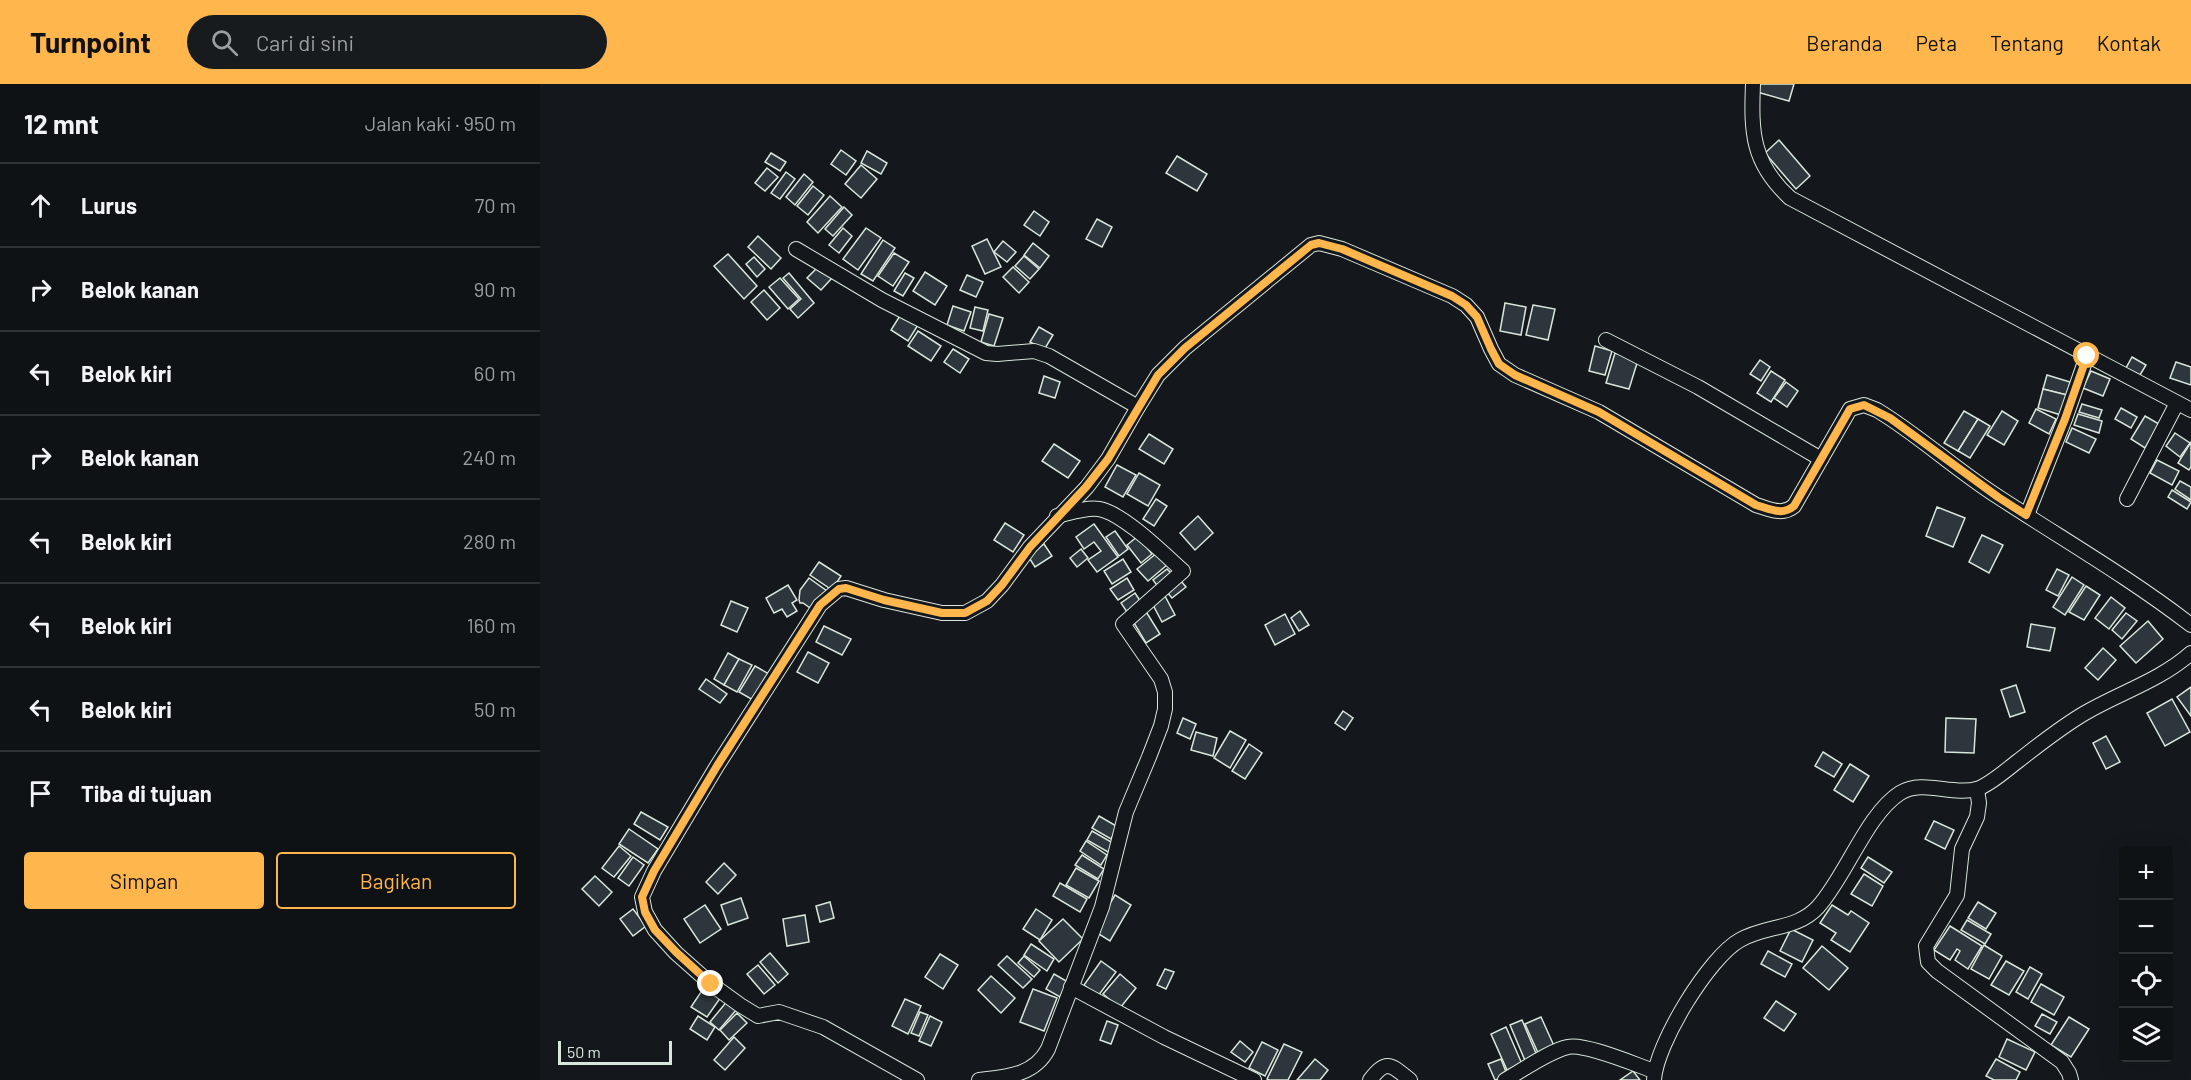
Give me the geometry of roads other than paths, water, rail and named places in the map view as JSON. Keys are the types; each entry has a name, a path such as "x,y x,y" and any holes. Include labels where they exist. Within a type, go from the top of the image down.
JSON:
{"street":[{"path":"1753,84 1753,129 1760,158 1771,179 1790,198 2191,410"},
{"path":"917,1080 823,1027 779,1012 758,1016 711,984 662,938 645,912 642,897 654,871 811,616 830,595 839,589 846,588 884,600 942,613 965,613 987,601 1057,516 1086,487 1108,459 1158,375 1185,348 1311,245 1319,243 1342,249 1452,296 1466,305 1477,317 1499,364 1599,412 1756,505 1779,513 1794,506 1850,409 1864,405 1890,418 1998,497 2086,552 2191,625"},
{"path":"796,249 882,300 986,353 1034,351 1049,356 1138,407"},
{"path":"1606,340 1698,387 1821,459"},
{"path":"2026,515 2065,419 2087,356"},
{"path":"2127,499 2177,403"},
{"path":"978,1080 1014,1076 1032,1068 1042,1059 1102,907 1126,812 1161,726 1165,709 1165,692 1161,680 1123,624 1183,571 1115,515 1100,510 1088,510 1057,516"},
{"path":"1505,1080 1570,1046 1583,1047 1654,1076 1660,1051 1681,1010 1722,956 1738,940 1754,933 1792,925 1816,909 1832,891 1867,832 1888,803 1901,792 1912,789 1977,789 2085,713 2173,667 2191,653"},
{"path":"1977,789 1979,803 1977,817 1962,849 1957,895 1926,946 1928,962 2061,1062 2071,1080"},
{"path":"1071,987 1164,1037 1254,1080"},
{"path":"1370,1080 1381,1066 1389,1065 1410,1080"}]}
